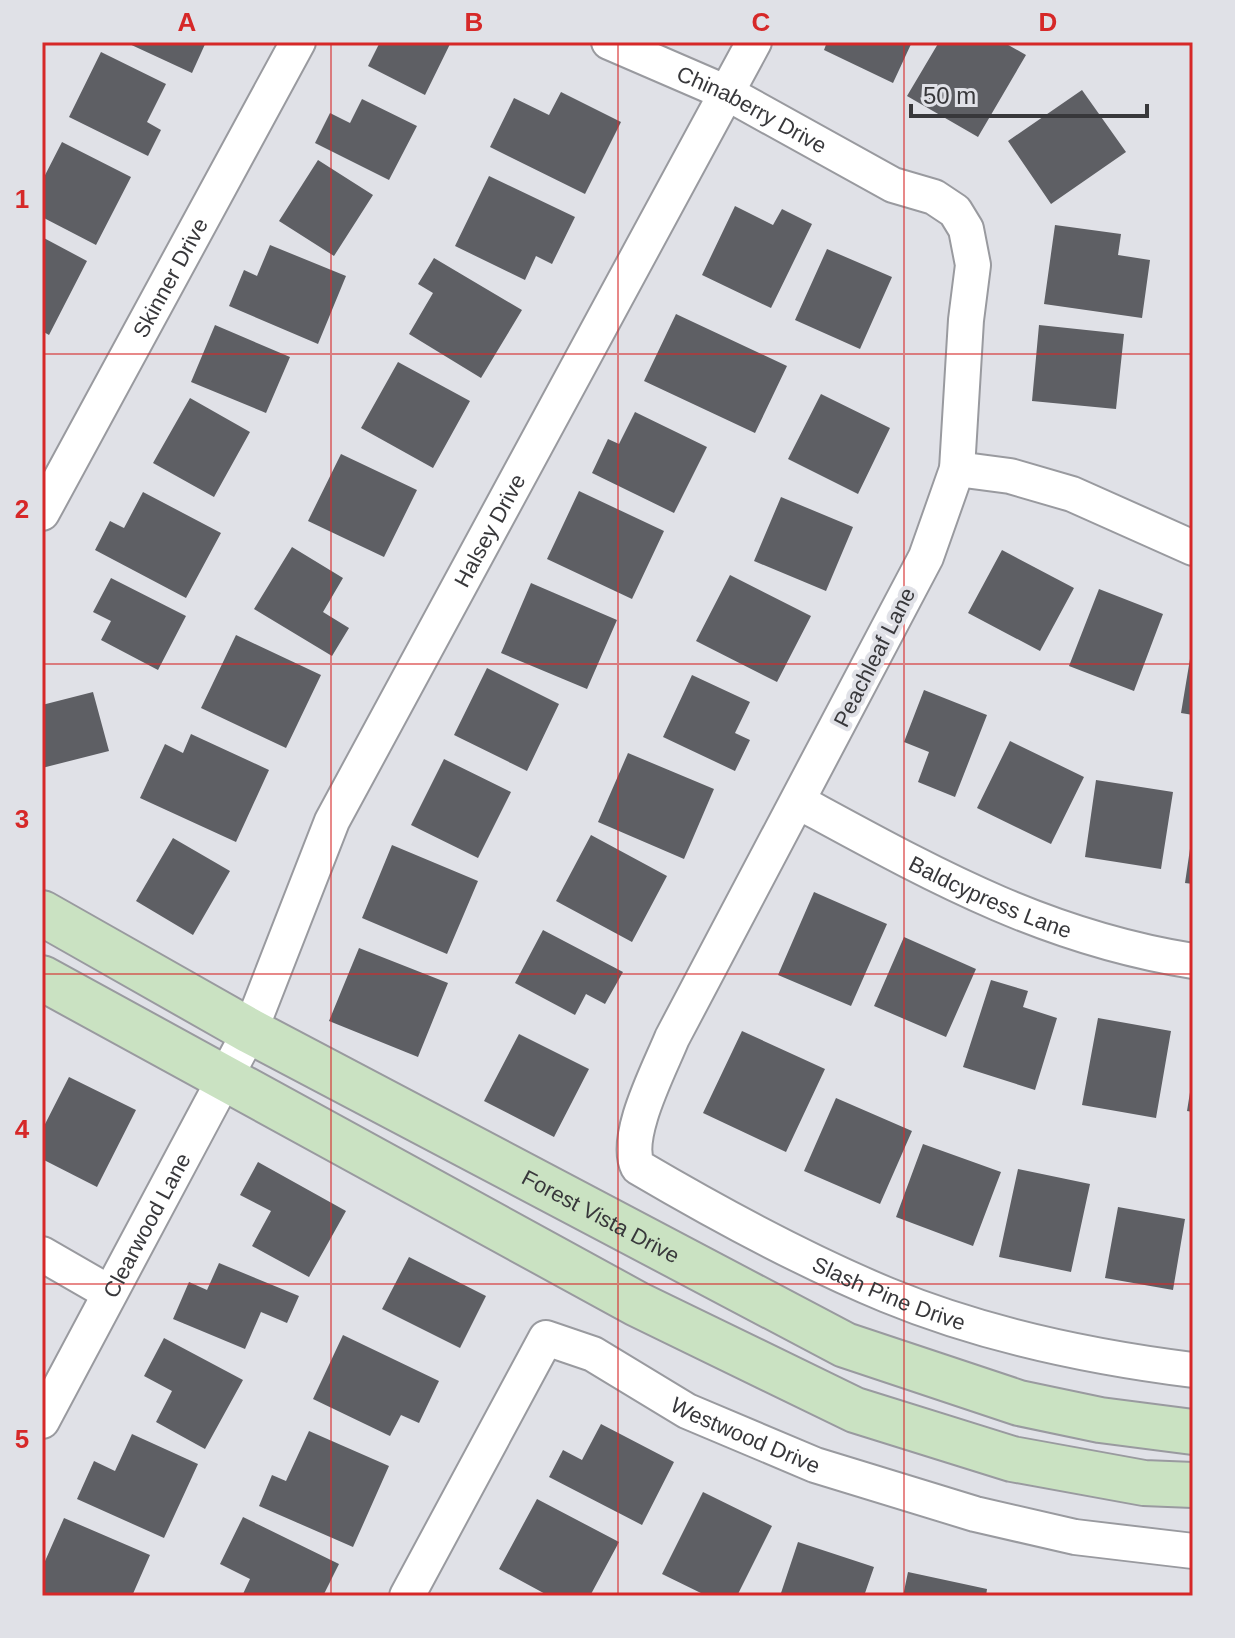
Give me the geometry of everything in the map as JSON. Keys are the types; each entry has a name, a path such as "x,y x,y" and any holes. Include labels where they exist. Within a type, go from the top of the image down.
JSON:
{"main road":[{"name":"Forest Vista Drive","path":"42,913 250,1031 845,1345 1019,1403 1100,1420 1193,1432"},
{"path":"42,978 637,1304 855,1410 1012,1459 1144,1483 1193,1485"}],"street":[{"name":"Skinner Drive","path":"42,513 298,42"},
{"name":"Chinaberry Drive","path":"609,42 727,93 893,185"},
{"name":"Halsey Drive","path":"250,1031 332,821 754,42"},
{"name":"Peachleaf Lane","path":"636,1136 672,1038 926,557 957,469 972,246 955,211 934,197 893,185"},
{"path":"957,469 1010,476 1072,494 1193,548"},
{"name":"Baldcypress Lane","path":"799,802 947,883 1022,915 1144,953 1193,961"},
{"name":"Clearwood Lane","path":"42,1421 108,1292 250,1031"},
{"name":"Slash Pine Drive","path":"636,1136 633,1149 638,1167 776,1243 886,1295 974,1325 1069,1350 1193,1370"},
{"path":"42,1254 108,1292"},
{"name":"Westwood Drive","path":"407,1596 546,1338 593,1354 687,1411 815,1465 975,1514 1060,1534 1193,1551"}],"building":[{"path":"125,42 206,42 192,73"},
{"path":"380,42 451,42 425,95 368,66"},
{"path":"827,42 912,42 893,83 824,50"},
{"path":"939,42 1003,42 1026,55 978,137 907,96"},
{"path":"101,52 166,84 147,122 161,130 148,156 69,117"},
{"path":"1082,90 1126,152 1051,204 1008,141"},
{"path":"561,92 621,122 585,194 490,147 514,98 549,115"},
{"path":"362,99 417,126 389,180 315,143 330,113 350,123"},
{"path":"62,142 131,177 96,245 42,217 42,181"},
{"path":"318,160 373,195 334,256 279,221"},
{"path":"489,176 575,217 552,264 536,256 525,280 455,246"},
{"path":"735,206 773,225 782,209 812,224 771,308 702,275"},
{"path":"1055,225 1121,234 1118,255 1150,260 1142,318 1044,304"},
{"path":"42,237 87,261 49,335 42,331"},
{"path":"270,245 346,276 318,344 229,306 244,270 257,276"},
{"path":"827,249 892,277 860,349 795,320"},
{"path":"434,258 522,310 481,378 409,334 433,293 418,284"},
{"path":"676,314 787,366 755,433 644,381"},
{"path":"215,325 290,357 266,413 191,382"},
{"path":"1039,325 1124,334 1116,409 1032,401"},
{"path":"398,362 470,401 433,468 361,428"},
{"path":"821,394 890,428 858,494 788,459"},
{"path":"190,398 250,432 214,497 153,463"},
{"path":"635,412 707,447 674,513 592,473 608,439 619,444"},
{"path":"341,454 417,490 384,557 308,521"},
{"path":"579,491 664,531 632,599 547,559"},
{"path":"143,492 221,533 186,598 95,550 110,521 124,528"},
{"path":"781,497 853,527 826,591 754,561"},
{"path":"292,547 343,578 323,612 349,628 332,656 254,609"},
{"path":"1002,550 1074,588 1040,651 968,613"},
{"path":"730,575 811,616 777,682 696,641"},
{"path":"111,578 186,616 158,670 101,640 111,621 93,612"},
{"path":"531,583 617,620 587,689 501,653"},
{"path":"1099,589 1163,614 1134,691 1069,666"},
{"path":"236,635 321,675 286,748 201,708"},
{"path":"1193,653 1193,715 1181,713"},
{"path":"487,668 559,704 527,771 454,735"},
{"path":"692,675 750,702 735,733 750,740 735,771 663,737"},
{"path":"924,690 987,715 955,797 918,782 929,752 904,742"},
{"path":"93,692 109,751 42,768 42,705"},
{"path":"191,734 269,770 236,842 140,798 165,744 183,753"},
{"path":"1010,741 1084,777 1051,844 977,808"},
{"path":"628,753 714,789 684,859 598,822"},
{"path":"444,759 511,792 478,858 411,825"},
{"path":"1096,780 1173,792 1161,869 1085,857"},
{"path":"591,835 667,876 632,942 556,901"},
{"path":"173,838 230,871 193,935 136,901"},
{"path":"1193,842 1193,884 1185,883"},
{"path":"392,845 478,881 447,954 362,918"},
{"path":"814,892 887,924 851,1006 778,975"},
{"path":"543,930 623,972 605,1004 586,994 575,1015 515,983"},
{"path":"904,937 976,969 946,1037 874,1006"},
{"path":"359,948 448,983 418,1057 329,1021"},
{"path":"991,980 1028,991 1023,1007 1057,1018 1035,1090 963,1067"},
{"path":"1098,1018 1171,1031 1156,1118 1082,1105"},
{"path":"742,1031 825,1069 786,1152 703,1113"},
{"path":"519,1034 589,1069 554,1137 484,1101"},
{"path":"69,1077 136,1110 97,1187 42,1159 42,1130"},
{"path":"1193,1086 1193,1112 1187,1111"},
{"path":"836,1098 912,1131 880,1204 804,1171"},
{"path":"923,1144 1001,1172 973,1246 896,1217"},
{"path":"258,1162 346,1211 309,1277 252,1246 271,1211 240,1195"},
{"path":"1018,1169 1090,1184 1071,1272 999,1257"},
{"path":"1118,1207 1185,1219 1173,1290 1105,1278"},
{"path":"409,1257 486,1296 460,1348 382,1309"},
{"path":"219,1263 299,1296 287,1323 261,1312 245,1349 173,1319 189,1282 207,1290"},
{"path":"343,1335 439,1381 419,1423 401,1415 390,1436 313,1399"},
{"path":"164,1338 243,1380 205,1449 156,1422 172,1391 144,1376"},
{"path":"601,1424 674,1462 642,1525 549,1477 563,1450 582,1460"},
{"path":"309,1431 389,1466 353,1547 259,1506 272,1475 286,1481"},
{"path":"132,1434 198,1464 164,1538 77,1499 94,1461 115,1471"},
{"path":"703,1492 772,1526 737,1596 707,1596 662,1574"},
{"path":"537,1499 619,1542 590,1596 549,1596 499,1569"},
{"path":"243,1517 339,1564 323,1596 242,1596 250,1579 220,1564"},
{"path":"64,1518 150,1555 132,1596 42,1594 42,1568"},
{"path":"798,1542 874,1567 864,1596 780,1596"},
{"path":"908,1572 987,1589 986,1596 903,1596"}]}
